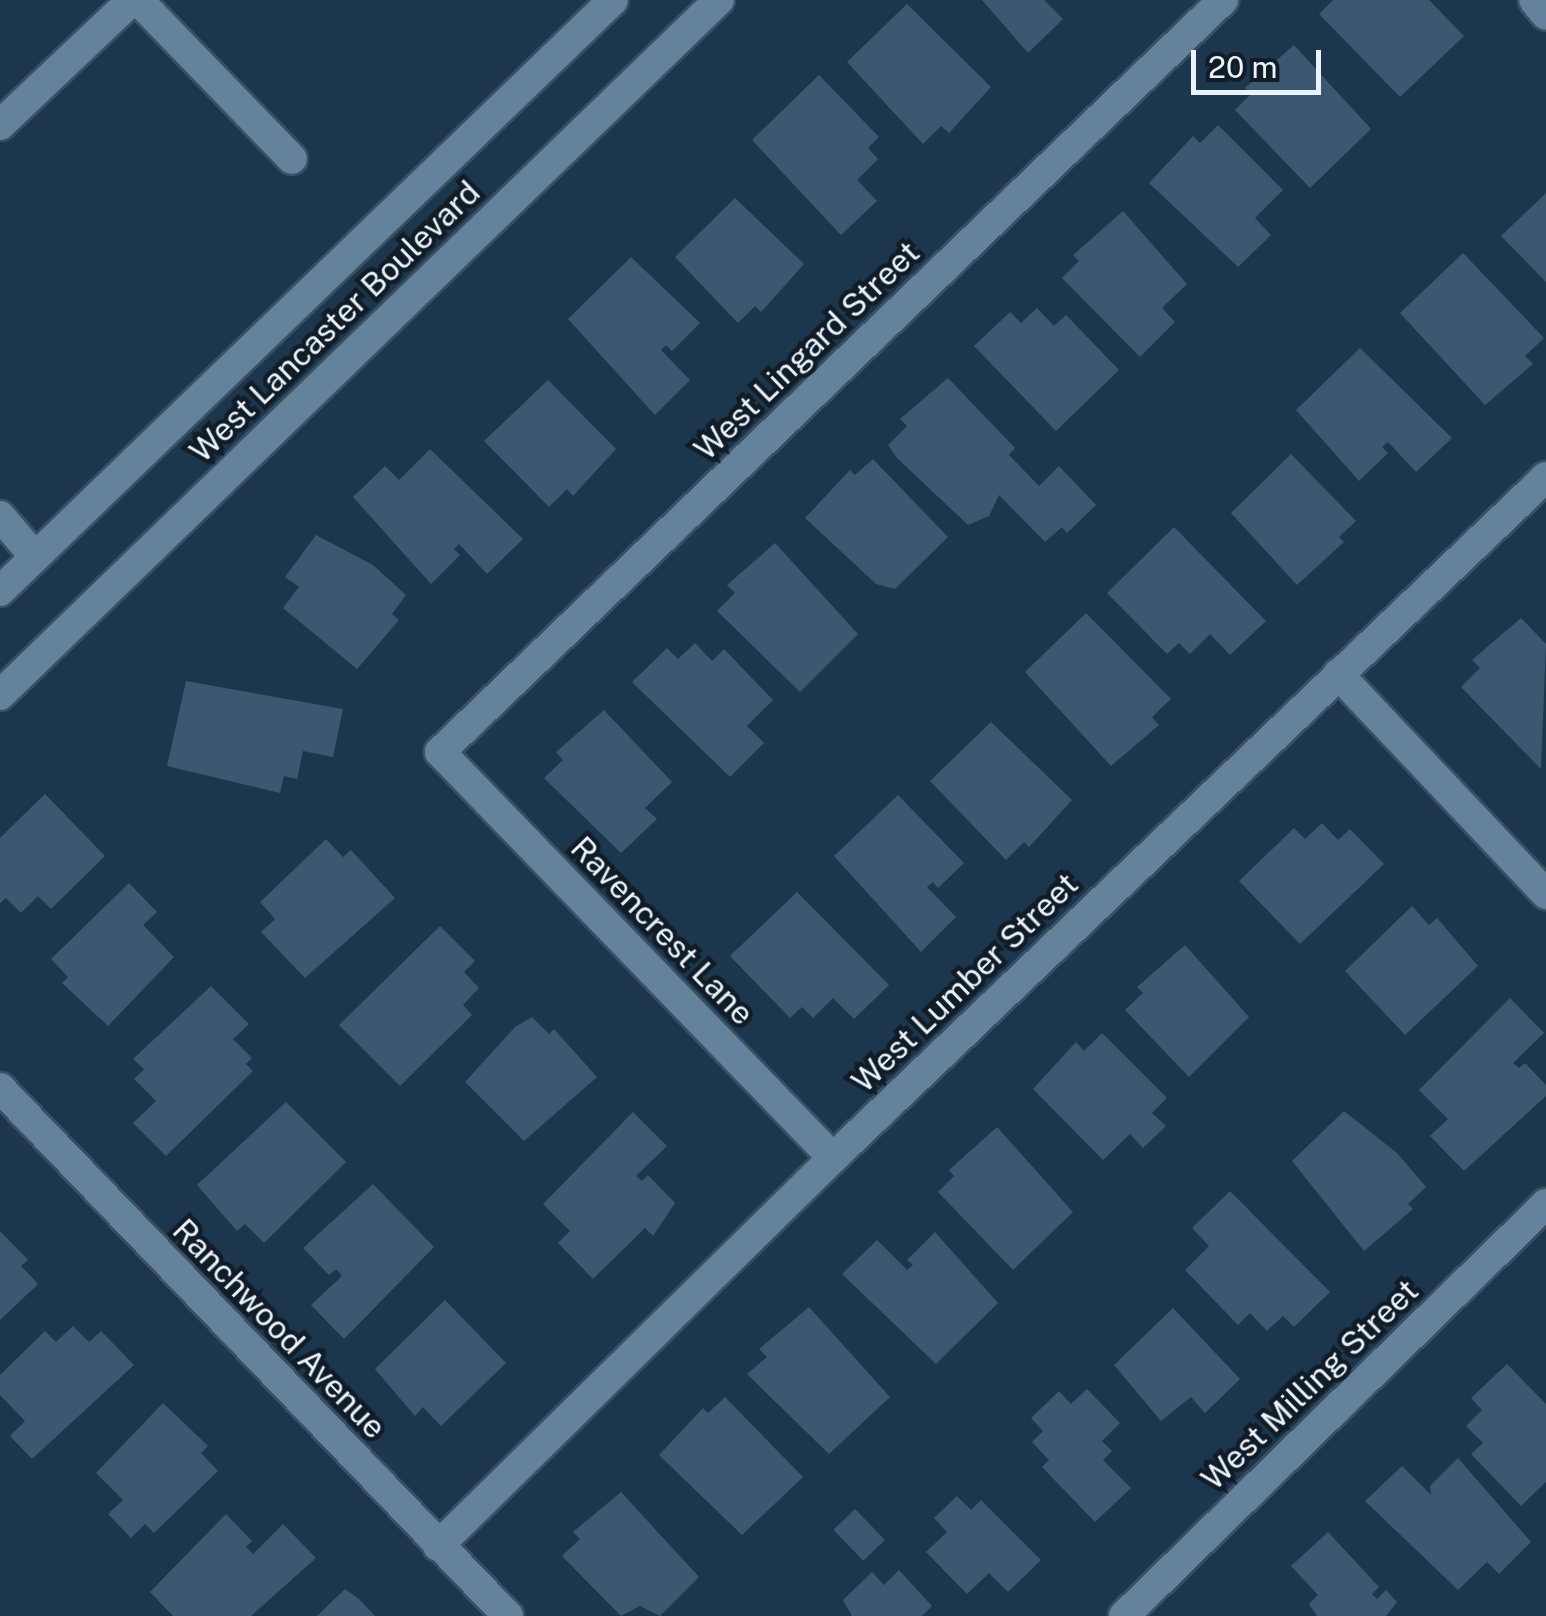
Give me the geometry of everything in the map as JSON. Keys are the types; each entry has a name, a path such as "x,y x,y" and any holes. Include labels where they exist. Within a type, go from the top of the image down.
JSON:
{"street":[{"path":"0,125 135,0 292,159"},
{"name":"West Lancaster Boulevard","path":"0,591 613,0"},
{"name":"West Lancaster Boulevard","path":"0,695 718,0"},
{"name":"West Lingard Street","path":"440,752 1222,0"},
{"path":"1534,0 1546,14"},
{"name":"West Lumber Street","path":"438,1546 833,1158 1546,477"},
{"path":"0,516 35,557"},
{"path":"1338,674 1546,894"},
{"name":"Ravencrest Lane","path":"440,752 833,1158"},
{"name":"Ranchwood Avenue","path":"0,1088 508,1616"},
{"name":"West Milling Street","path":"1124,1616 1546,1204"}],"building":[{"path":"982,0 1044,0 1063,19 1028,53"},
{"path":"1333,0 1429,0 1464,36 1400,97 1319,14"},
{"path":"907,4 991,87 949,133 941,126 923,144 847,62"},
{"path":"1294,45 1371,129 1310,188 1235,110 1251,94 1245,88"},
{"path":"819,75 879,137 868,148 878,159 857,180 877,201 841,235 752,140"},
{"path":"1218,125 1283,190 1255,218 1271,235 1238,267 1149,183 1193,136 1200,143"},
{"path":"1546,193 1546,282 1501,236"},
{"path":"735,198 804,264 761,312 755,306 738,323 675,257"},
{"path":"1123,211 1187,284 1162,308 1175,322 1140,357 1062,278 1079,261 1073,255"},
{"path":"1463,253 1544,338 1525,356 1533,364 1485,405 1400,313"},
{"path":"631,257 700,323 672,351 666,345 661,350 690,380 655,415 568,319"},
{"path":"1037,308 1054,326 1066,315 1119,370 1056,431 974,346 1010,312 1021,323"},
{"path":"1360,348 1452,438 1416,472 1388,442 1382,447 1388,453 1359,481 1296,410"},
{"path":"948,378 1015,448 1009,455 1039,486 1059,466 1096,505 1067,533 1062,527 1045,542 999,495 989,516 968,525 897,458 888,445 907,426 900,419"},
{"path":"548,380 616,449 573,496 567,489 549,507 484,441"},
{"path":"430,449 523,539 487,574 459,544 454,549 460,555 431,584 353,497 385,466 399,480"},
{"path":"1291,454 1356,521 1339,537 1344,542 1297,585 1231,513"},
{"path":"873,459 948,537 895,589 876,584 805,518 850,470 855,475"},
{"path":"1174,527 1266,621 1230,655 1210,634 1190,654 1179,643 1167,654 1107,593"},
{"path":"316,535 373,565 406,595 392,614 399,620 357,669 283,608 299,587 285,577"},
{"path":"775,543 858,634 800,692 717,611 735,593 727,585"},
{"path":"1086,613 1171,699 1152,717 1159,725 1111,766 1025,672"},
{"path":"1521,618 1546,644 1541,769 1461,687 1480,668 1472,660"},
{"path":"695,643 712,661 724,649 773,700 747,726 764,743 730,777 632,682 667,648 678,659"},
{"path":"186,681 343,709 333,757 303,751 297,779 284,776 280,793 167,766"},
{"path":"604,710 672,782 645,808 657,819 621,853 544,778 563,760 556,752"},
{"path":"991,722 1072,800 1029,847 1024,842 1006,860 930,781"},
{"path":"45,794 105,856 51,909 38,896 21,913 6,898 0,903 0,838"},
{"path":"898,795 964,863 938,888 933,882 927,887 956,917 921,952 834,856"},
{"path":"1322,823 1338,840 1350,829 1384,864 1300,944 1239,881 1294,828 1305,839"},
{"path":"326,839 343,857 351,850 395,898 305,978 261,932 275,919 260,902"},
{"path":"129,883 157,912 143,925 174,957 108,1026 62,983 68,977 51,959"},
{"path":"797,892 889,985 854,1019 833,998 813,1018 802,1007 790,1018 730,956"},
{"path":"1412,906 1429,925 1437,918 1478,966 1405,1035 1345,971"},
{"path":"440,926 475,961 464,972 479,988 463,1005 472,1015 400,1086 339,1025"},
{"path":"1185,945 1249,1017 1189,1077 1125,1010 1143,993 1137,987"},
{"path":"211,986 249,1024 233,1039 252,1058 246,1064 253,1071 166,1156 133,1123 156,1101 134,1079 144,1069 133,1059"},
{"path":"1510,998 1544,1033 1513,1063 1519,1068 1525,1063 1546,1085 1546,1096 1464,1171 1430,1136 1448,1119 1419,1090"},
{"path":"532,1017 549,1034 554,1029 597,1077 524,1141 465,1082 515,1027"},
{"path":"1102,1033 1167,1098 1152,1113 1166,1126 1143,1148 1130,1134 1103,1160 1033,1089 1076,1042 1084,1051"},
{"path":"286,1102 346,1162 264,1243 245,1224 237,1231 197,1185"},
{"path":"1344,1111 1397,1153 1426,1187 1408,1204 1413,1209 1364,1251 1292,1161"},
{"path":"633,1112 667,1146 636,1176 642,1181 648,1175 675,1203 653,1236 645,1228 593,1279 558,1243 570,1231 543,1204"},
{"path":"997,1127 1073,1212 1013,1270 938,1192 954,1176 949,1170"},
{"path":"373,1184 434,1247 344,1339 311,1305 342,1276 336,1269 329,1275 303,1248"},
{"path":"1230,1191 1330,1292 1294,1327 1283,1316 1267,1331 1250,1313 1238,1325 1185,1270 1209,1246 1192,1228"},
{"path":"0,1231 28,1260 21,1266 38,1284 0,1320"},
{"path":"935,1232 998,1303 936,1364 842,1274 877,1240 907,1270 913,1265 907,1260"},
{"path":"445,1300 506,1363 441,1426 423,1407 415,1416 375,1369"},
{"path":"809,1307 890,1397 829,1454 747,1374 767,1357 759,1349"},
{"path":"1173,1308 1240,1379 1205,1413 1191,1397 1161,1421 1114,1365"},
{"path":"73,1326 89,1342 101,1331 134,1365 32,1459 10,1436 25,1421 0,1395 0,1375 45,1331 56,1342"},
{"path":"1507,1364 1546,1404 1546,1482 1521,1506 1471,1454 1483,1443 1466,1426 1482,1410 1471,1398"},
{"path":"1087,1389 1120,1423 1102,1441 1112,1451 1103,1460 1131,1488 1095,1522 1042,1467 1049,1460 1032,1442 1043,1431 1031,1418 1059,1391 1071,1404"},
{"path":"725,1397 803,1477 742,1535 659,1455 703,1408 708,1413"},
{"path":"163,1403 208,1446 201,1453 218,1471 154,1533 145,1524 131,1538 108,1514 123,1500 96,1473"},
{"path":"1458,1458 1531,1542 1499,1574 1487,1562 1458,1590 1365,1501 1402,1466 1431,1495 1430,1486"},
{"path":"621,1492 699,1577 660,1616 640,1606 621,1616 562,1556 580,1539 573,1532"},
{"path":"957,1496 971,1510 981,1500 1041,1560 1008,1592 989,1573 967,1594 926,1552 947,1532 934,1518"},
{"path":"855,1509 885,1540 863,1561 833,1530"},
{"path":"226,1514 252,1541 246,1547 253,1554 283,1524 316,1558 251,1616 173,1616 150,1592"},
{"path":"1328,1532 1379,1587 1372,1594 1377,1599 1386,1590 1397,1602 1386,1616 1317,1616 1309,1604 1318,1595 1291,1566"},
{"path":"899,1570 932,1606 922,1616 852,1616 843,1600 872,1572 884,1585"},
{"path":"345,1589 359,1599 375,1616 317,1616"}]}
